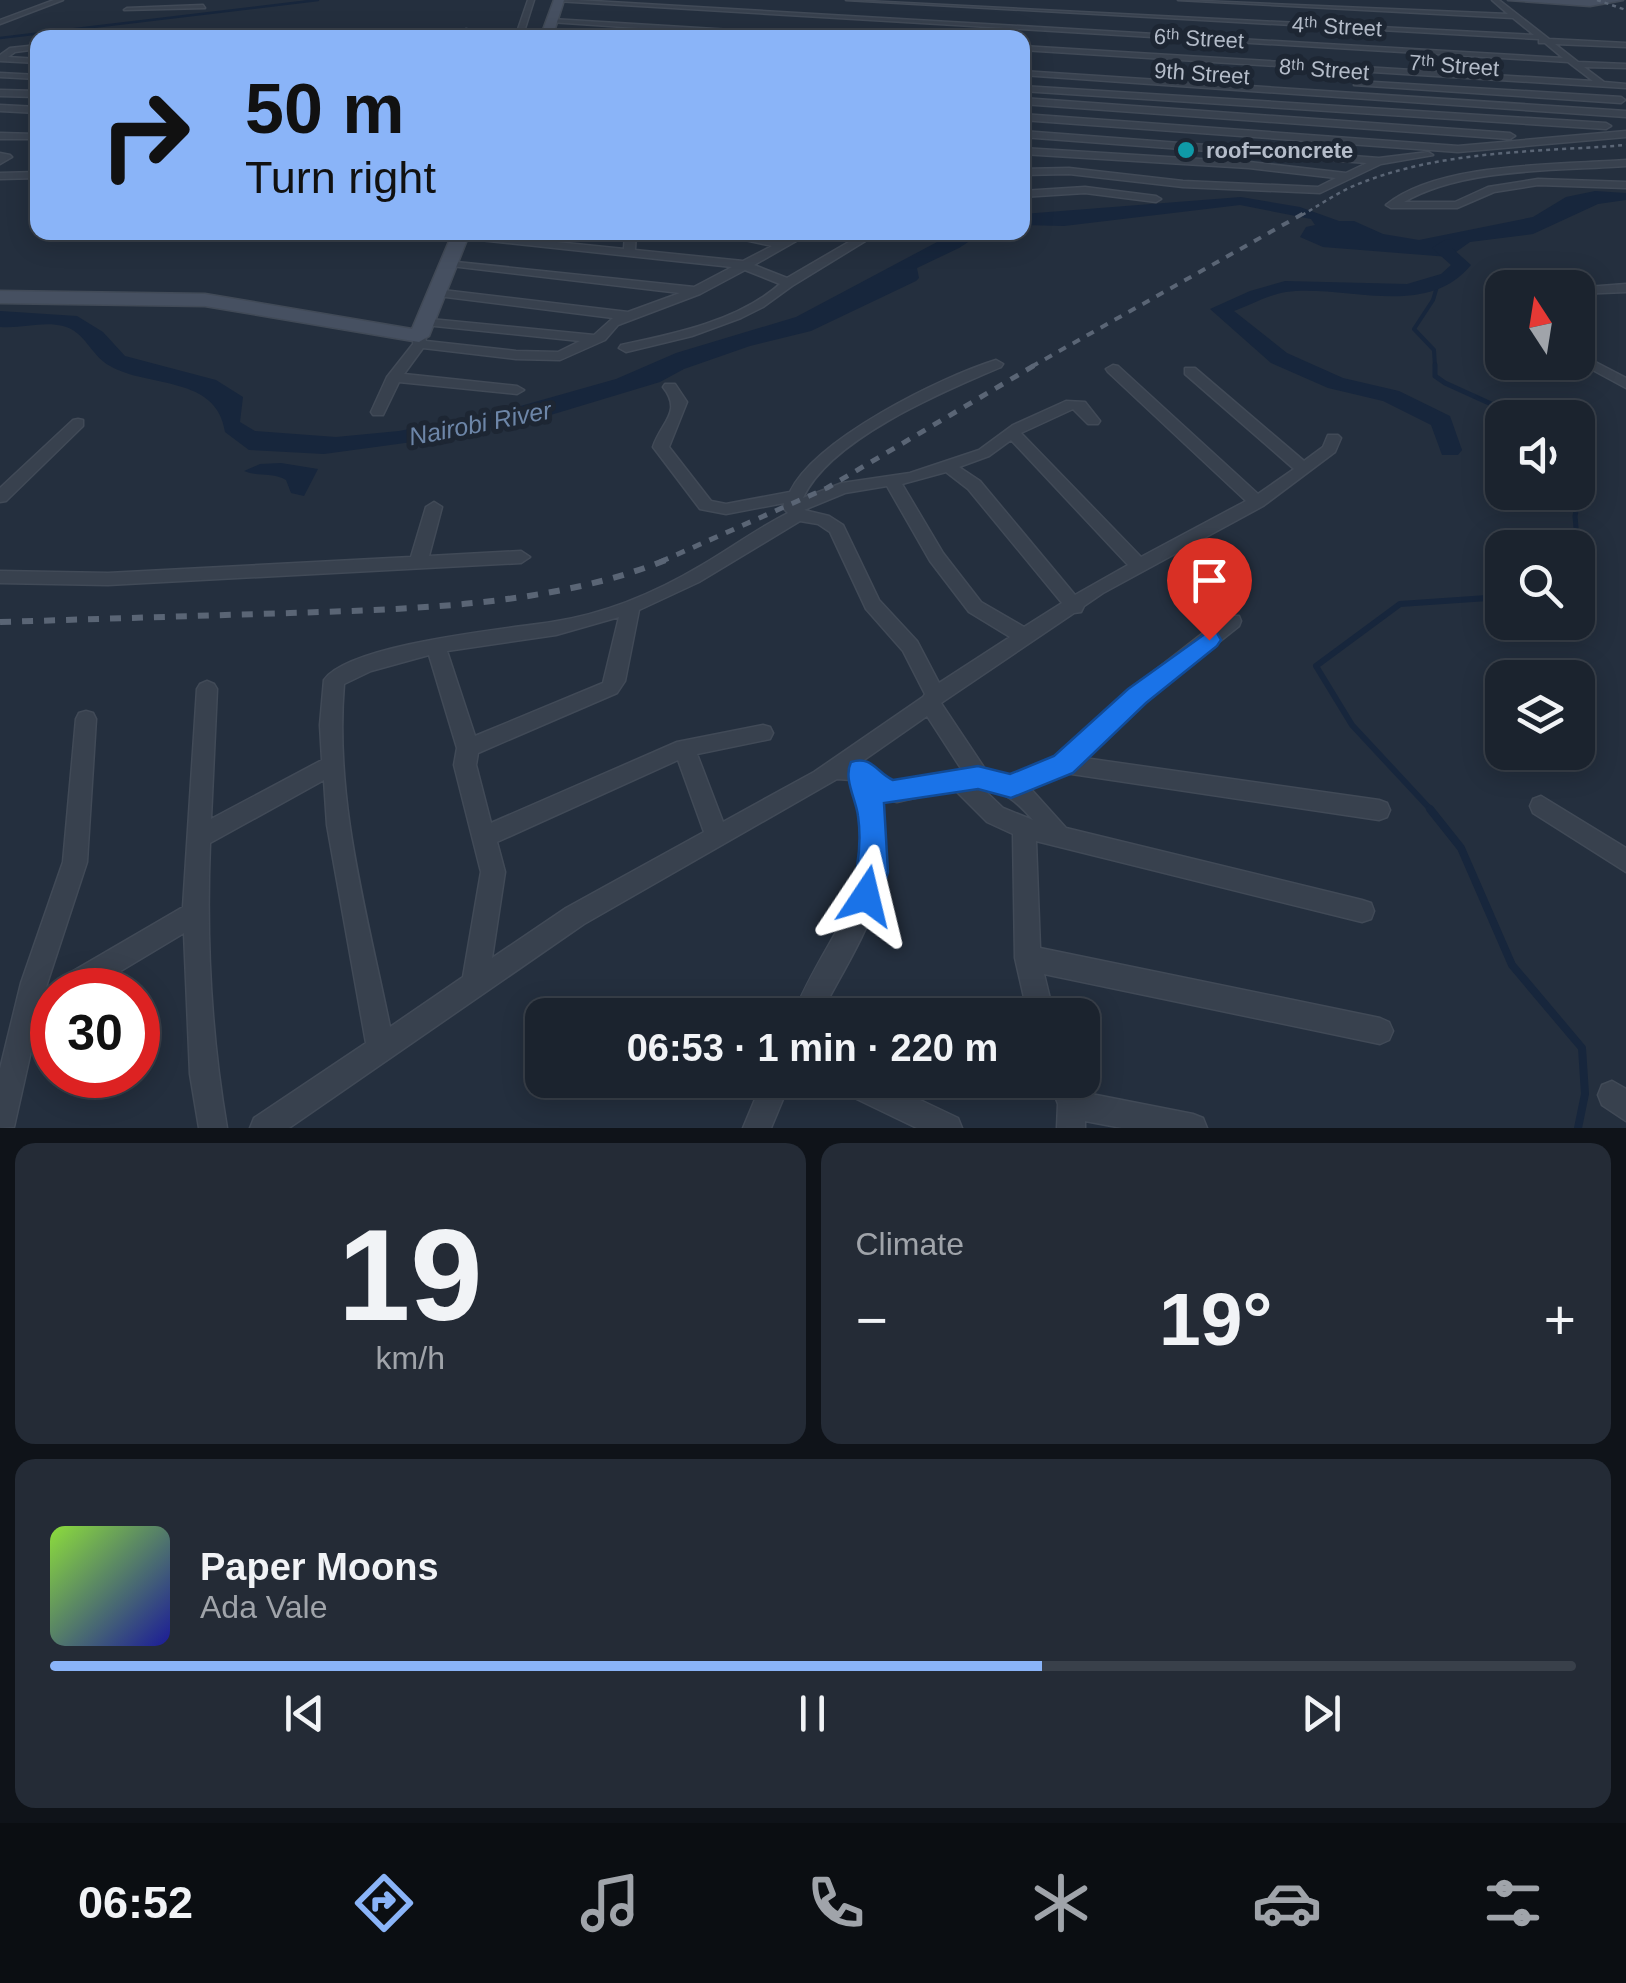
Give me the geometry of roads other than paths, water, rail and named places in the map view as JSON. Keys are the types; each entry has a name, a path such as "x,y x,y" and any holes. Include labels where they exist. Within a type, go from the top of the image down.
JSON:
{"street":[{"path":"32,0 58,1"},
{"path":"127,10 202,8 210,0"},
{"path":"521,30 531,0"},
{"path":"686,0 767,13"},
{"path":"848,0 878,6"},
{"path":"1181,0 1516,16"},
{"path":"1361,0 1509,4 1610,0"},
{"path":"1495,0 1509,4 1539,39 1624,102"},
{"path":"3,20 58,1"},
{"path":"553,17 767,13 878,6 1598,32"},
{"path":"0,8 30,10"},
{"path":"553,17 1018,10 1235,30 1626,54"},
{"name":"4ᵗʰ Street","path":"1018,10 1626,45"},
{"name":"6ᵗʰ Street","path":"1018,10 1290,43 1626,66"},
{"name":"7ᵗʰ Street","path":"767,13 787,24 886,30"},
{"path":"787,24 797,15"},
{"path":"553,17 708,30"},
{"path":"553,17 607,30"},
{"path":"1285,33 1297,55"},
{"name":"7ᵗʰ Street","path":"1030,39 1590,75 1626,82"},
{"path":"0,57 30,48"},
{"name":"8ᵗʰ Street","path":"1030,49 1602,85 1626,82"},
{"path":"0,57 30,59"},
{"path":"1083,77 1084,65"},
{"path":"1030,74 1626,114"},
{"path":"0,76 30,77"},
{"name":"9th Street","path":"1268,90 1262,77 1314,81"},
{"path":"1345,82 1624,102"},
{"path":"1193,86 1196,100"},
{"path":"1030,89 1626,131"},
{"path":"0,93 30,94"},
{"path":"1341,109 1352,100 1350,97"},
{"path":"1030,102 1566,139"},
{"path":"0,108 30,110"},
{"path":"1030,117 1458,150"},
{"path":"1180,129 1185,144"},
{"path":"1030,134 1379,161 1626,131"},
{"path":"0,136 30,138"},
{"path":"1030,152 1345,176"},
{"path":"1030,172 1070,171 1183,184 1320,190 1379,161"},
{"path":"1626,164 1500,173 1426,189 1391,205 1457,205 1469,195 1561,182 1626,185"},
{"path":"0,176 30,175"},
{"path":"1030,193 1084,190 1156,199"},
{"path":"378,412 394,376 422,334 460,240"},
{"path":"521,240 743,265 788,282"},
{"path":"629,251 630,240"},
{"path":"757,240 784,245"},
{"path":"609,324 696,291 792,240"},
{"path":"609,324 628,350 662,342 731,316 861,240"},
{"path":"450,263 696,291"},
{"path":"1595,289 1626,288"},
{"path":"438,292 631,316"},
{"path":"0,297 205,300 406,337 422,334 596,339"},
{"path":"422,334 542,357 560,356 596,339 607,331 609,324"},
{"path":"794,507 800,482 874,424 946,383 996,364"},
{"path":"1595,367 1626,384"},
{"path":"1114,369 1257,502"},
{"path":"1190,371 1304,469"},
{"path":"394,376 517,390"},
{"path":"670,387 680,396 682,405 662,447 706,506 794,507 838,529 872,604 910,646 976,800 996,816 1061,839 1362,911"},
{"path":"380,1046 338,825 330,725 334,680 355,667 498,634 566,626 632,606 691,579 794,507 842,488 892,481 984,453 1018,428 1071,404 1080,406 1093,421"},
{"path":"0,497 78,424"},
{"path":"1014,434 1138,565"},
{"path":"264,1128 380,1046 603,899 834,770 1024,636 1138,565 1164,556 1257,502 1330,449 1333,438"},
{"path":"947,465 974,485 1074,607"},
{"path":"892,481 936,557 974,608 1024,636"},
{"path":"418,563 434,507"},
{"path":"0,578 108,579 521,557"},
{"path":"468,748 610,688 615,681 632,606"},
{"path":"834,770 861,771 882,790 893,792 968,778 1011,786 1064,764 1137,696 1232,621"},
{"path":"437,649 468,748 465,765 493,872 475,982"},
{"path":"207,689 195,913 204,1074 213,1128"},
{"path":"39,968 75,862 86,719"},
{"path":"484,837 684,748 763,733"},
{"path":"684,748 717,836"},
{"path":"200,837 333,764"},
{"path":"1064,764 1379,810"},
{"path":"815,998 866,896 873,872 872,816 861,771"},
{"path":"1011,786 1061,839"},
{"path":"1541,806 1626,861"},
{"path":"1024,828 1028,958 1037,998"},
{"path":"102,968 195,913"},
{"path":"1028,958 1380,1031"},
{"path":"0,1127 30,1037"},
{"path":"758,1128 770,1098"},
{"path":"886,1098 948,1128"},
{"path":"1069,1104 1193,1128"}],"water":[{"path":"1595,191 1626,193 1626,200 1598,204 1533,234 1470,242 1449,257 1323,247 1300,237 1306,227 1315,225 1311,219 1240,205 1064,226 1030,225 1030,213 1241,197 1300,207 1339,221 1354,221 1383,234 1419,240 1533,217 1566,197"},
{"name":"Nairobi River","path":"941,240 971,240 917,268 916,281 811,331 750,346 684,369 660,382 544,417 427,440 324,454 249,450 225,432 209,401 179,386 110,366 71,329 47,324 0,327 0,311 77,316 103,332 125,356 216,380 243,397 240,422 255,431 336,437 399,431 506,410 616,379 676,353 796,317"},
{"path":"260,464 318,469 304,496 291,493 286,480 244,471"}],"waterway":[{"path":"67,30 318,0"},
{"path":"0,38 30,34"},
{"path":"1446,244 1441,248 1462,265 1448,278 1429,285 1383,290 1285,287 1220,309 1279,358 1336,383 1391,396 1442,421 1450,450"},
{"path":"1435,367 1434,350 1414,329 1433,300 1439,280"},
{"path":"1435,367 1435,376 1445,383 1485,401"},
{"path":"1576,510 1576,530"},
{"path":"1432,811 1352,725 1316,666 1400,604 1485,598"},
{"path":"1430,809 1461,848 1512,965 1582,1048 1585,1094 1578,1128"}],"railway":[{"path":"1597,0 1626,10"},
{"path":"1302,215 1356,185 1421,165 1490,154 1626,145"},
{"path":"1031,367 1306,212"},
{"path":"660,562 827,488 1035,365"},
{"path":"0,622 432,607 576,587 666,560"}],"place":[{"name":"roof=concrete","path":"1186,150"}]}
